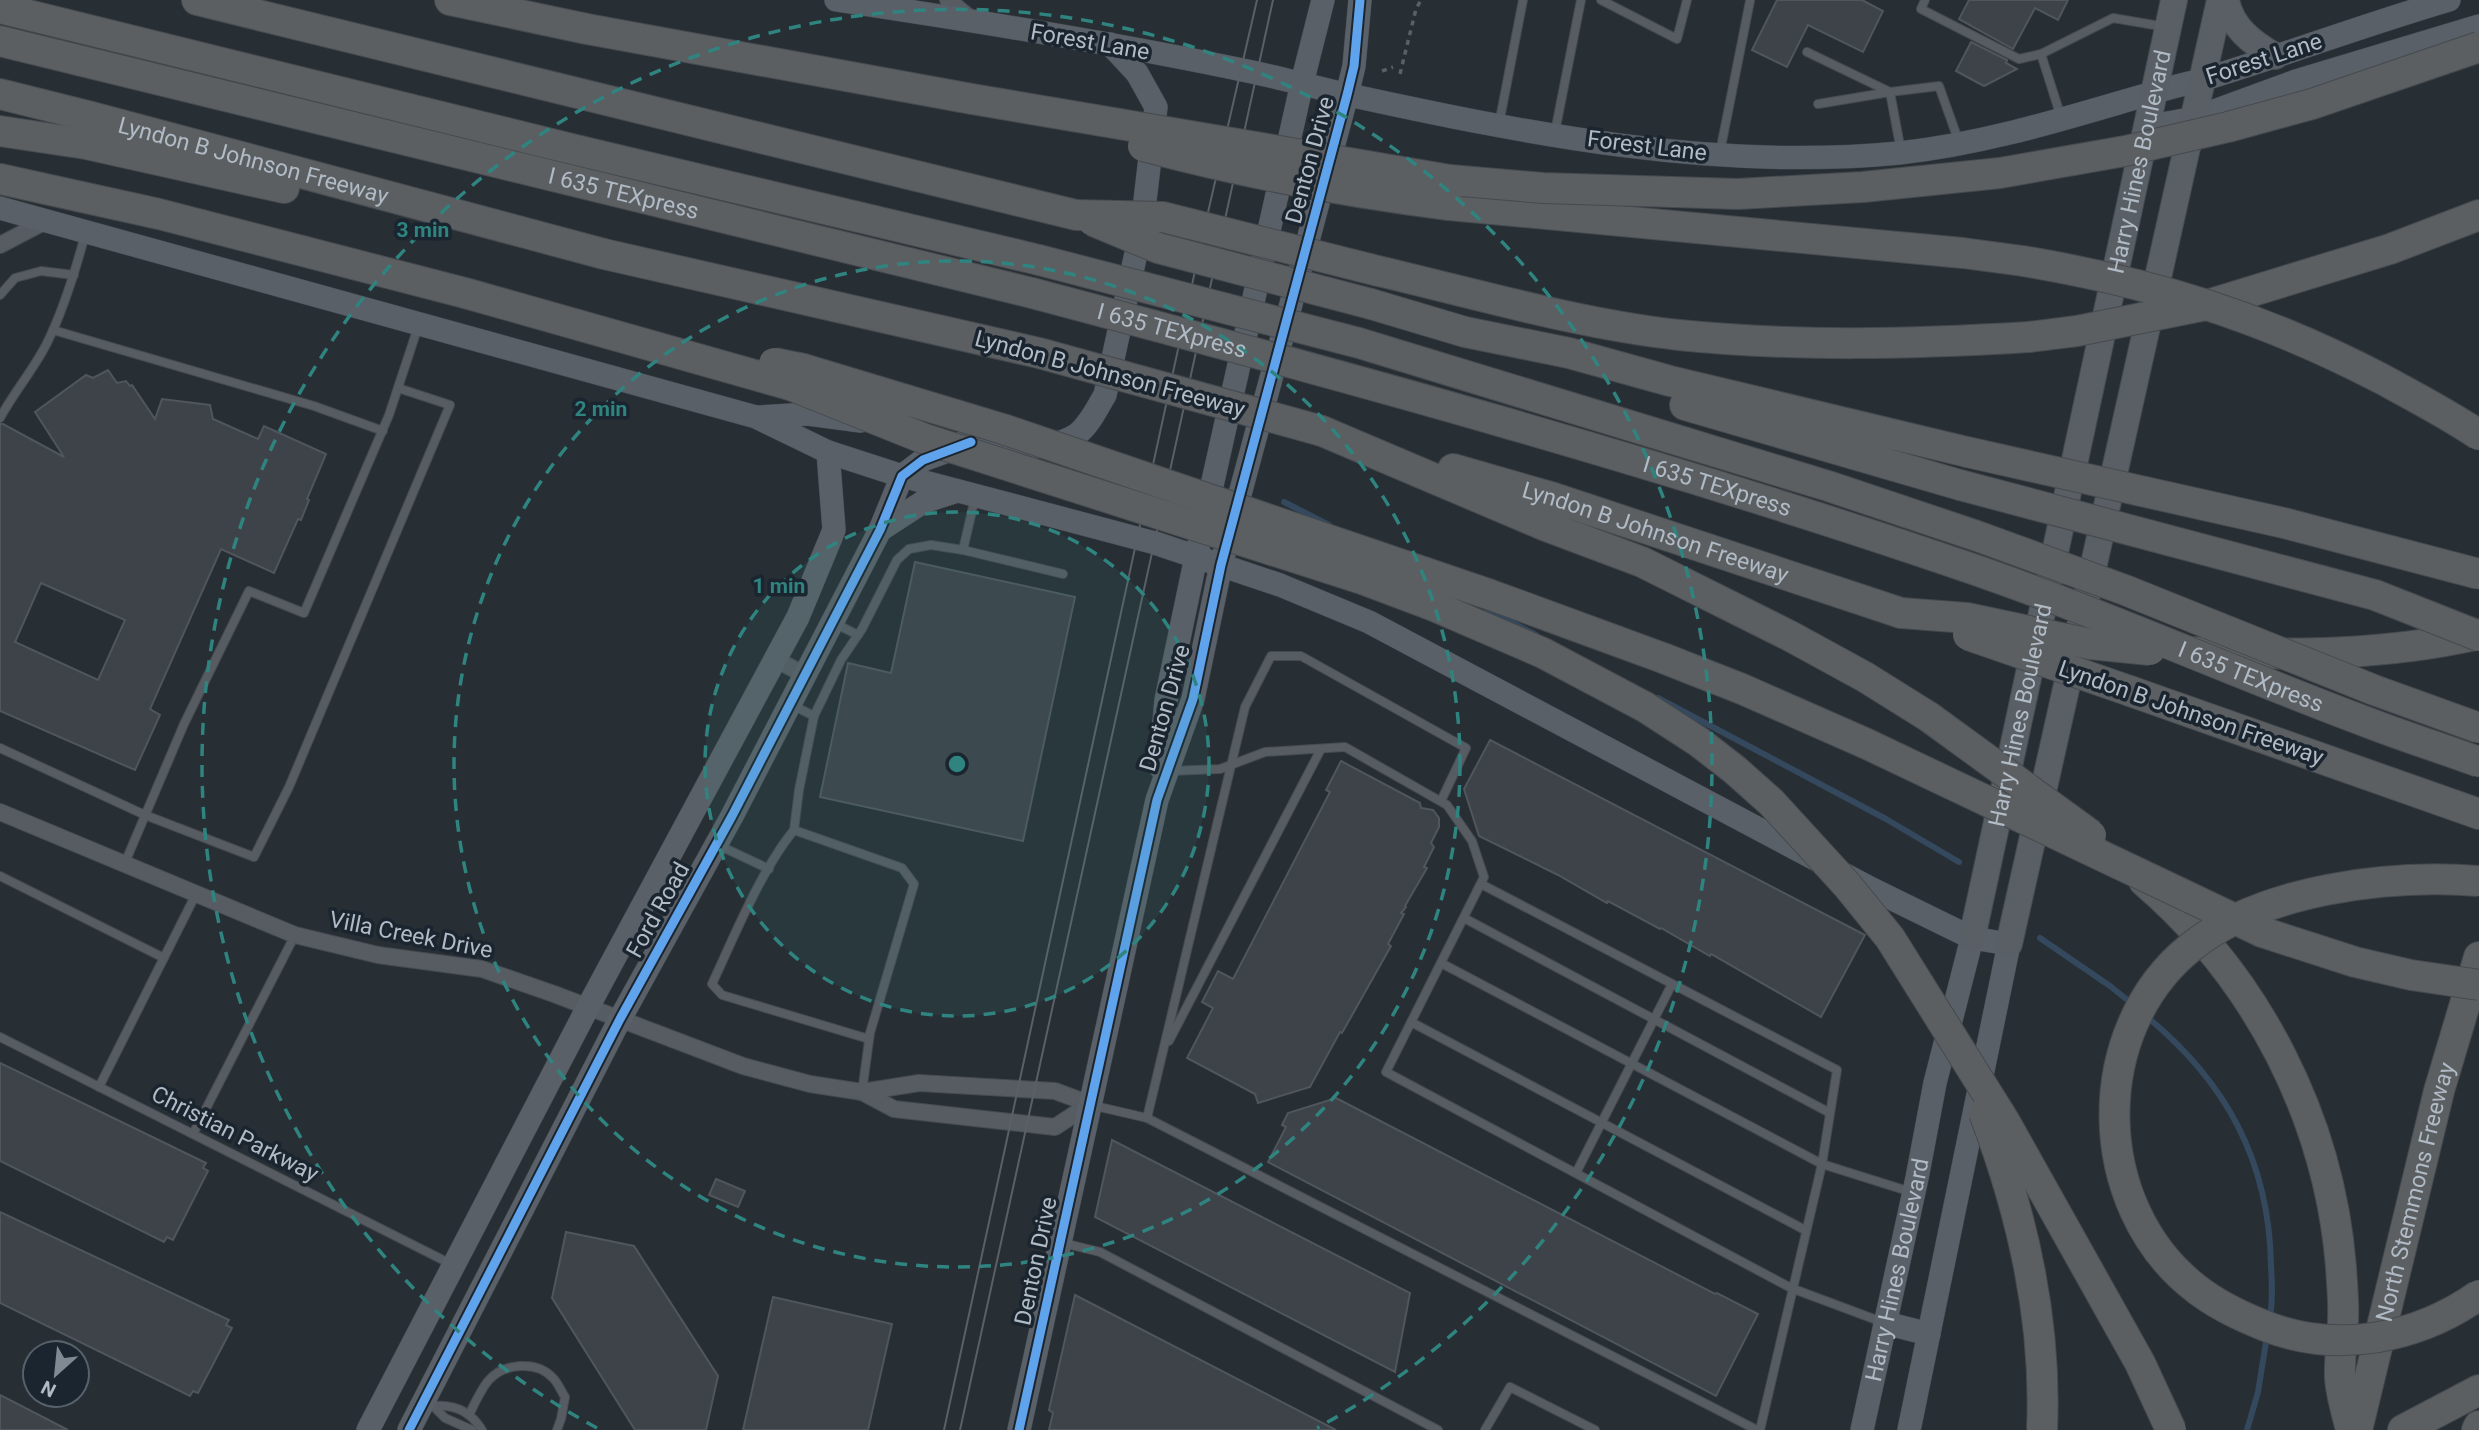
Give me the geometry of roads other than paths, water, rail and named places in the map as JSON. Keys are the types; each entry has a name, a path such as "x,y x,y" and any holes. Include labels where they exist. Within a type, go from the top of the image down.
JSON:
{"highway":[{"path":"197,0 1065,212 1158,248 1371,304 1465,332 1564,370 1960,485 2375,595 2470,637"},
{"path":"450,0 587,29 972,99 1450,180 1556,188 1738,194 1863,187 2000,173 2125,151 2228,127 2312,103 2479,47"},
{"name":"I 635 TEXpress","path":"0,8 572,149 1039,260 1359,343 1828,486 1977,536 2125,590 2374,690 2479,728"},
{"name":"I 635 TEXpress","path":"0,41 1032,293 1350,377 1818,518 1967,567 2363,721 2479,762"},
{"name":"Lyndon B Johnson Freeway","path":"0,94 604,254 1039,353 1554,498 1901,612 2479,814"},
{"path":"972,99 1262,176 1377,196 1555,216 1963,253 2090,273 2172,293 2230,311 2290,335 2416,397 2479,436"},
{"path":"0,131 86,144 604,254"},
{"path":"0,167 103,201"},
{"path":"0,179 103,201 465,293 790,385 925,439 1362,579 1490,628 1599,681 1645,707 1699,742 1771,803 1847,885 1890,938 2005,1122 2140,1363 2171,1430"},
{"path":"1065,212 1163,217 1529,307 1637,329 1678,335 1827,344 1909,344 2029,337 2077,331 2207,305 2378,253 2479,215"},
{"path":"465,293 804,369 1003,429 1492,595 1663,658 1767,700 1867,744 2262,932 2354,962 2411,975 2479,985"},
{"path":"1465,332 1569,353 1670,381 2297,527 2479,574"},
{"path":"1322,431 1546,526 1642,562 1865,677 1929,717 2091,835 2174,907 2207,942 2235,979 2280,1052 2306,1112 2333,1205 2341,1266 2343,1320 2340,1379 2351,1430"},
{"path":"1901,612 1967,618 2090,644 2150,650 2339,653 2394,649 2470,637"},
{"path":"2479,881 2417,880 2332,890 2253,909 2216,929 2176,960 2152,986 2142,1004 2119,1065 2113,1108 2122,1171 2135,1208 2152,1240 2192,1286 2239,1315 2293,1336 2332,1340 2372,1339 2427,1325 2479,1295"},
{"name":"North Stemmons Freeway","path":"2357,1430 2439,1091 2479,957"},
{"path":"1962,1054 1993,1135 2035,1288 2041,1328 2044,1386 2042,1430"},
{"path":"2403,1430 2479,1390"}],"main road":[{"name":"Denton Drive","path":"1157,800 1166,700 1301,83 1322,0"},
{"name":"Denton Drive","path":"1019,1430 1157,800 1192,699 1221,565 1348,95 1354,66 1360,0"},
{"name":"Harry Hines Boulevard","path":"1862,1430 1935,1083 1972,938 2174,0"},
{"name":"Harry Hines Boulevard","path":"1909,1430 2009,944 2220,0"},
{"path":"2226,0 2228,12 2242,33 2275,56"},
{"name":"Forest Lane","path":"852,1 1110,44 1348,95 1555,135 1642,148 1719,155 1836,157 1901,153 1961,144 2062,120 2203,79 2449,0"},
{"name":"Forest Lane","path":"2146,127 2195,118 2296,81 2479,26"},
{"path":"756,417 807,414 927,430 995,446 1039,448 1075,435 1091,419 1105,395 1142,226 1156,107 1137,73 1110,44"},
{"path":"0,208 756,417 828,453 902,476 1155,543 1280,585 1370,622 1868,887 1972,938 2009,944"},
{"path":"902,476 923,460 971,442"},
{"name":"Ford Road","path":"368,1430 588,1007 798,617 834,530 828,453"},
{"name":"Ford Road","path":"409,1430 429,1403 620,1019 717,844 880,530 902,476"},
{"path":"880,530 923,502 944,494 968,492"},
{"path":"1885,1323 1929,1334"},
{"path":"392,1384 429,1403"}],"street":[{"path":"948,0 973,21"},
{"path":"0,245 46,220"},
{"path":"775,659 803,674"},
{"name":"Villa Creek Drive","path":"0,812 295,935 378,955 482,969 743,1066 810,1084 862,1092 919,1083 1055,1091 1090,1104"},
{"name":"Villa Creek Drive","path":"862,1092 894,1109 1055,1127 1090,1104"}],"lane":[{"path":"1499,125 1523,0"},
{"path":"1555,135 1581,0"},
{"path":"1601,0 1677,39 1686,0"},
{"path":"1621,10 1623,0"},
{"path":"1926,0 1921,9 2020,59 2041,54 2113,18 2169,27"},
{"path":"1719,155 1750,1"},
{"path":"1807,52 1890,92"},
{"path":"2041,54 2062,120"},
{"path":"1818,104 1939,86 1961,144"},
{"path":"1890,92 1901,153"},
{"path":"0,418 46,346 74,275 85,232"},
{"path":"0,295 15,278 41,271 74,275"},
{"path":"124,865 184,724 249,591 304,614 383,431 419,324"},
{"path":"52,330 274,394 383,431"},
{"path":"0,748 145,815 254,856 289,787 450,405 398,388"},
{"path":"963,550 968,492"},
{"path":"869,1039 722,995 712,984 769,869 794,830 814,716 841,660 858,635 897,560 909,549 931,545 963,550 1063,574"},
{"path":"831,622 858,635"},
{"path":"1147,1118 1245,707 1271,656 1301,656 1466,748 1441,801"},
{"path":"788,704 814,716"},
{"path":"1167,771 1220,769 1265,752 1345,747 1447,805 1472,841 1484,877 1386,1072 1791,1288 1885,1323"},
{"path":"1163,1053 1321,749"},
{"path":"794,830 902,868 914,884 869,1039 862,1092"},
{"path":"717,844 769,869"},
{"path":"0,876 164,958"},
{"path":"1090,1104 1147,1118 1759,1430 1822,1164 1837,1070 1481,884"},
{"path":"99,1087 197,894"},
{"path":"1464,918 1830,1113"},
{"path":"193,1134 295,935"},
{"path":"1441,963 1822,1164 1914,1192"},
{"path":"1576,1173 1672,984"},
{"path":"1411,1022 1805,1230"},
{"name":"Christian Parkway","path":"0,1037 453,1266"},
{"path":"1060,1242 1100,1252 1438,1430"},
{"path":"469,1415 490,1378 504,1369 521,1365 536,1368 552,1377 565,1397 557,1430"},
{"path":"1485,1430 1510,1387 1595,1430"},
{"path":"429,1403 450,1404 475,1417 482,1430"},
{"path":"429,1403 445,1418 472,1430"}],"waterway":[{"path":"1284,502 1329,525"},
{"path":"1487,609 1536,635"},
{"path":"1658,698 1886,819 1959,862"},
{"path":"2040,938 2135,1006"},
{"path":"2146,1016 2199,1068 2238,1126 2252,1157 2262,1191 2268,1227 2272,1285 2270,1318"},
{"path":"2247,1430 2258,1392 2267,1336"}],"tram line":[{"path":"944,1430 1203,234 1257,0"},
{"path":"960,1430 1273,0"}]}
